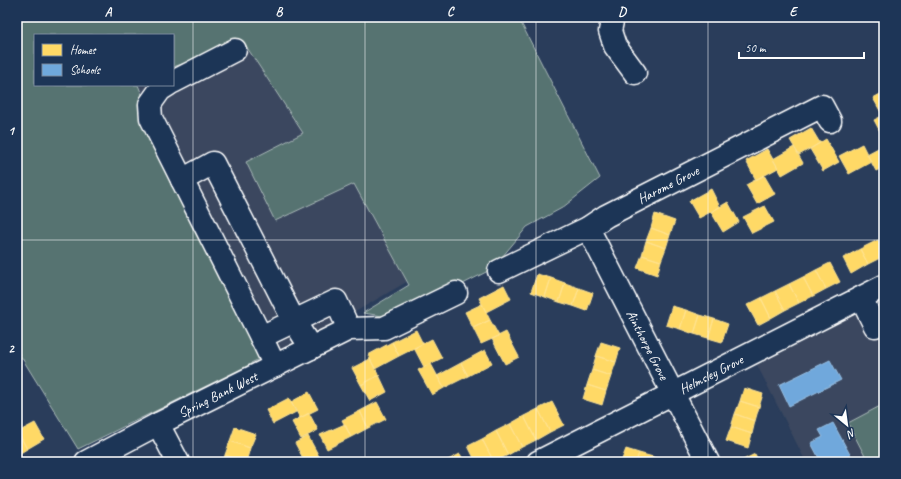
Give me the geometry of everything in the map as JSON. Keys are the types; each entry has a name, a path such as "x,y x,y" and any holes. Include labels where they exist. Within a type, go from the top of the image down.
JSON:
{"street":[{"path":"613,17 610,31 615,46 636,74"},
{"path":"174,81 235,50"},
{"path":"166,86 160,90 150,104 151,118 275,366"},
{"name":"Harome Grove","path":"499,271 588,228 606,216 822,106 830,120"},
{"path":"182,180 213,163 294,322 311,348"},
{"name":"Ainthorpe Grove","path":"588,228 708,462"},
{"name":"Helmsley Grove","path":"538,462 884,286"},
{"path":"261,337 336,301 349,329 384,328 456,293"},
{"path":"861,298 875,326"},
{"name":"Spring Bank West","path":"86,462 158,424 349,329"},
{"path":"158,424 178,462"}],"shaded area":[{"path":"298,17 422,273 343,319 251,364 97,86 174,86 174,35"},
{"path":"884,300 884,462 806,462 757,365"}],"green space":[{"path":"17,17 518,17 600,178 562,208 527,227 492,269 426,303 389,317 363,313 409,285 354,184 275,221 246,162 303,133 244,43 174,67 174,34 34,34 34,86 138,86 172,167 263,357 78,449 17,350"},
{"path":"884,404 884,462 868,462 848,423"}],"building: Homes":[{"path":"884,92 884,115 883,116 873,98"},
{"path":"884,115 884,139 874,120"},
{"path":"811,128 820,143 799,155 790,140"},
{"path":"826,139 839,162 823,171 810,149"},
{"path":"862,144 871,162 849,174 839,156"},
{"path":"884,145 884,167 876,171 867,154"},
{"path":"794,147 803,163 782,175 773,159"},
{"path":"767,149 778,168 756,180 746,161"},
{"path":"764,175 775,194 757,204 746,185"},
{"path":"711,189 720,207 699,218 689,201"},
{"path":"728,202 739,222 723,232 711,212"},
{"path":"765,206 774,222 752,233 743,217"},
{"path":"655,214 675,221 670,235 651,228"},
{"path":"651,228 670,235 666,248 646,241"},
{"path":"878,240 884,252 884,256 868,264 860,249"},
{"path":"646,241 666,248 661,261 642,255"},
{"path":"860,249 868,264 851,274 843,258"},
{"path":"642,255 661,261 657,275 637,268"},
{"path":"830,263 840,282 826,289 816,270"},
{"path":"816,270 826,289 813,296 803,277"},
{"path":"537,274 551,278 545,297 531,292"},
{"path":"803,277 813,296 799,303 789,284"},
{"path":"551,278 565,283 559,302 545,297"},
{"path":"565,283 579,288 573,306 559,302"},
{"path":"789,284 799,303 785,310 775,291"},
{"path":"504,285 511,299 486,312 479,298"},
{"path":"579,288 593,293 587,311 573,306"},
{"path":"775,291 785,310 771,318 761,298"},
{"path":"761,298 771,318 758,325 747,305"},
{"path":"482,304 490,320 473,328 465,312"},
{"path":"672,306 686,310 680,329 666,325"},
{"path":"686,310 700,315 694,334 680,329"},
{"path":"700,315 714,319 708,338 694,334"},
{"path":"714,319 728,324 722,342 708,338"},
{"path":"490,320 499,336 481,344 473,328"},
{"path":"416,330 423,344 399,356 392,342"},
{"path":"506,332 519,357 505,364 492,339"},
{"path":"432,339 442,358 424,367 414,348"},
{"path":"392,342 399,356 375,369 368,355"},
{"path":"601,342 620,348 616,362 596,356"},
{"path":"485,350 492,363 468,376 461,363"},
{"path":"596,356 616,362 611,376 592,370"},
{"path":"370,359 379,375 361,385 352,368"},
{"path":"461,363 468,376 444,388 437,376"},
{"path":"431,364 444,388 432,395 418,370"},
{"path":"592,370 611,376 606,391 587,385"},
{"path":"379,375 387,392 370,401 361,385"},
{"path":"587,385 606,391 602,405 583,399"},
{"path":"744,388 763,394 759,407 740,401"},
{"path":"309,392 318,409 300,418 291,402"},
{"path":"289,398 296,412 273,424 266,410"},
{"path":"740,401 759,407 755,421 735,414"},
{"path":"377,402 386,419 368,428 360,411"},
{"path":"552,402 564,425 550,432 538,409"},
{"path":"538,409 550,432 536,440 524,416"},
{"path":"360,411 368,428 351,437 342,420"},
{"path":"309,413 318,430 301,439 292,422"},
{"path":"735,414 755,421 752,434 731,427"},
{"path":"524,416 536,440 522,447 510,424"},
{"path":"35,423 44,439 27,449 18,432"},
{"path":"345,424 351,437 327,449 320,435"},
{"path":"510,424 522,447 508,455 496,431"},
{"path":"235,427 256,434 250,448 230,441"},
{"path":"731,427 752,434 748,448 726,441"},
{"path":"496,431 508,455 494,462 482,439"},
{"path":"18,432 27,449 17,455 17,433"},
{"path":"308,436 321,460 316,462 305,462 295,443"},
{"path":"482,439 494,462 476,462 468,446"},
{"path":"230,441 250,448 246,462 225,455"},
{"path":"626,449 639,453 636,462 621,462"},
{"path":"639,453 653,457 651,462 636,462"},
{"path":"460,454 465,462 444,462"},
{"path":"755,454 759,462 739,462"},
{"path":"225,455 244,462 223,462"},
{"path":"653,457 667,462 651,462"}],"building: Schools":[{"path":"830,360 841,380 789,406 779,385"},
{"path":"833,423 854,462 821,462 811,443 823,437 819,430"}]}
